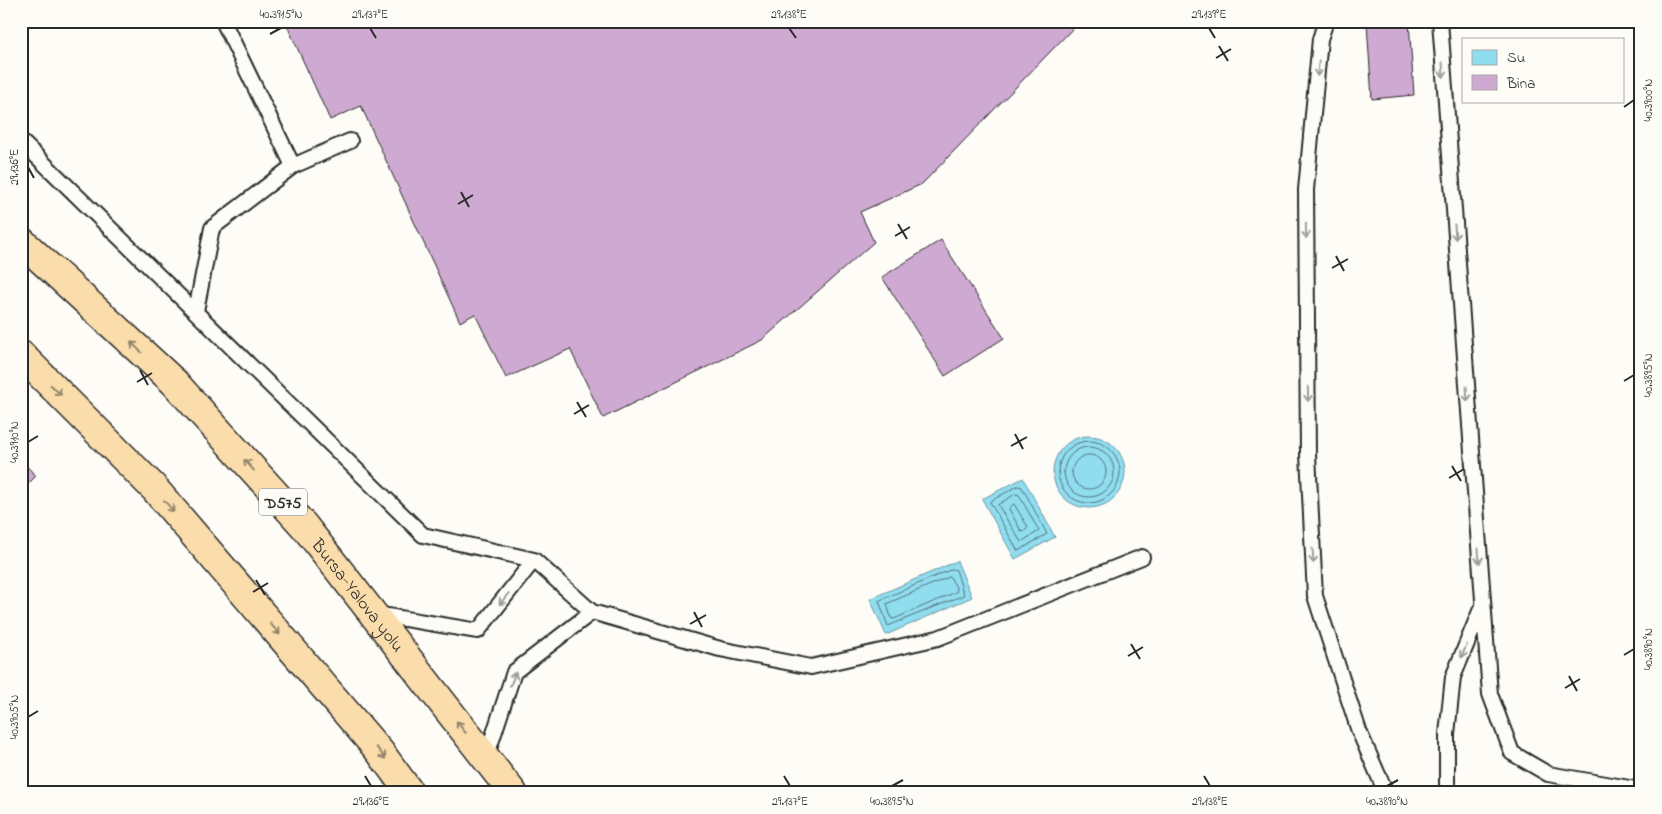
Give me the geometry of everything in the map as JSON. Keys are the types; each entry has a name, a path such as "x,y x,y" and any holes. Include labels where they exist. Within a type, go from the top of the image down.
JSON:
{"highway":[{"name":"Bursa-Yalova yolu","path":"21,241 174,382 305,527 512,793"},
{"path":"21,355 154,488 374,744 410,793"}],"lane":[{"path":"223,21 293,166"},
{"path":"1326,21 1320,39 1306,190 1308,454 1315,596 1360,731 1386,793"},
{"path":"1440,21 1490,694 1512,753 1548,774 1641,790"},
{"path":"21,141 196,310 423,535 534,560 592,612 720,650 811,667 938,638 1142,557"},
{"path":"196,310 212,228 293,166 350,141"},
{"path":"373,614 478,630 534,560"},
{"path":"1447,793 1447,734 1453,677 1482,606"},
{"path":"486,758 514,672 592,612"}],"water":[{"path":"1096,436 1115,446 1123,458 1125,472 1123,486 1115,498 1103,506 1082,508 1063,498 1055,486 1053,465 1063,446 1075,438"},
{"path":"1023,478 1055,537 1015,559 982,499"},
{"path":"957,561 972,597 886,635 870,599"}],"building":[{"path":"285,21 1080,21 922,184 860,212 874,242 762,340 603,418 570,349 506,378 475,314 460,322 361,106 330,120"},
{"path":"1409,21 1414,95 1372,99 1367,24"},
{"path":"941,240 1004,338 945,376 882,277"},
{"path":"21,460 36,476 21,491"}]}
